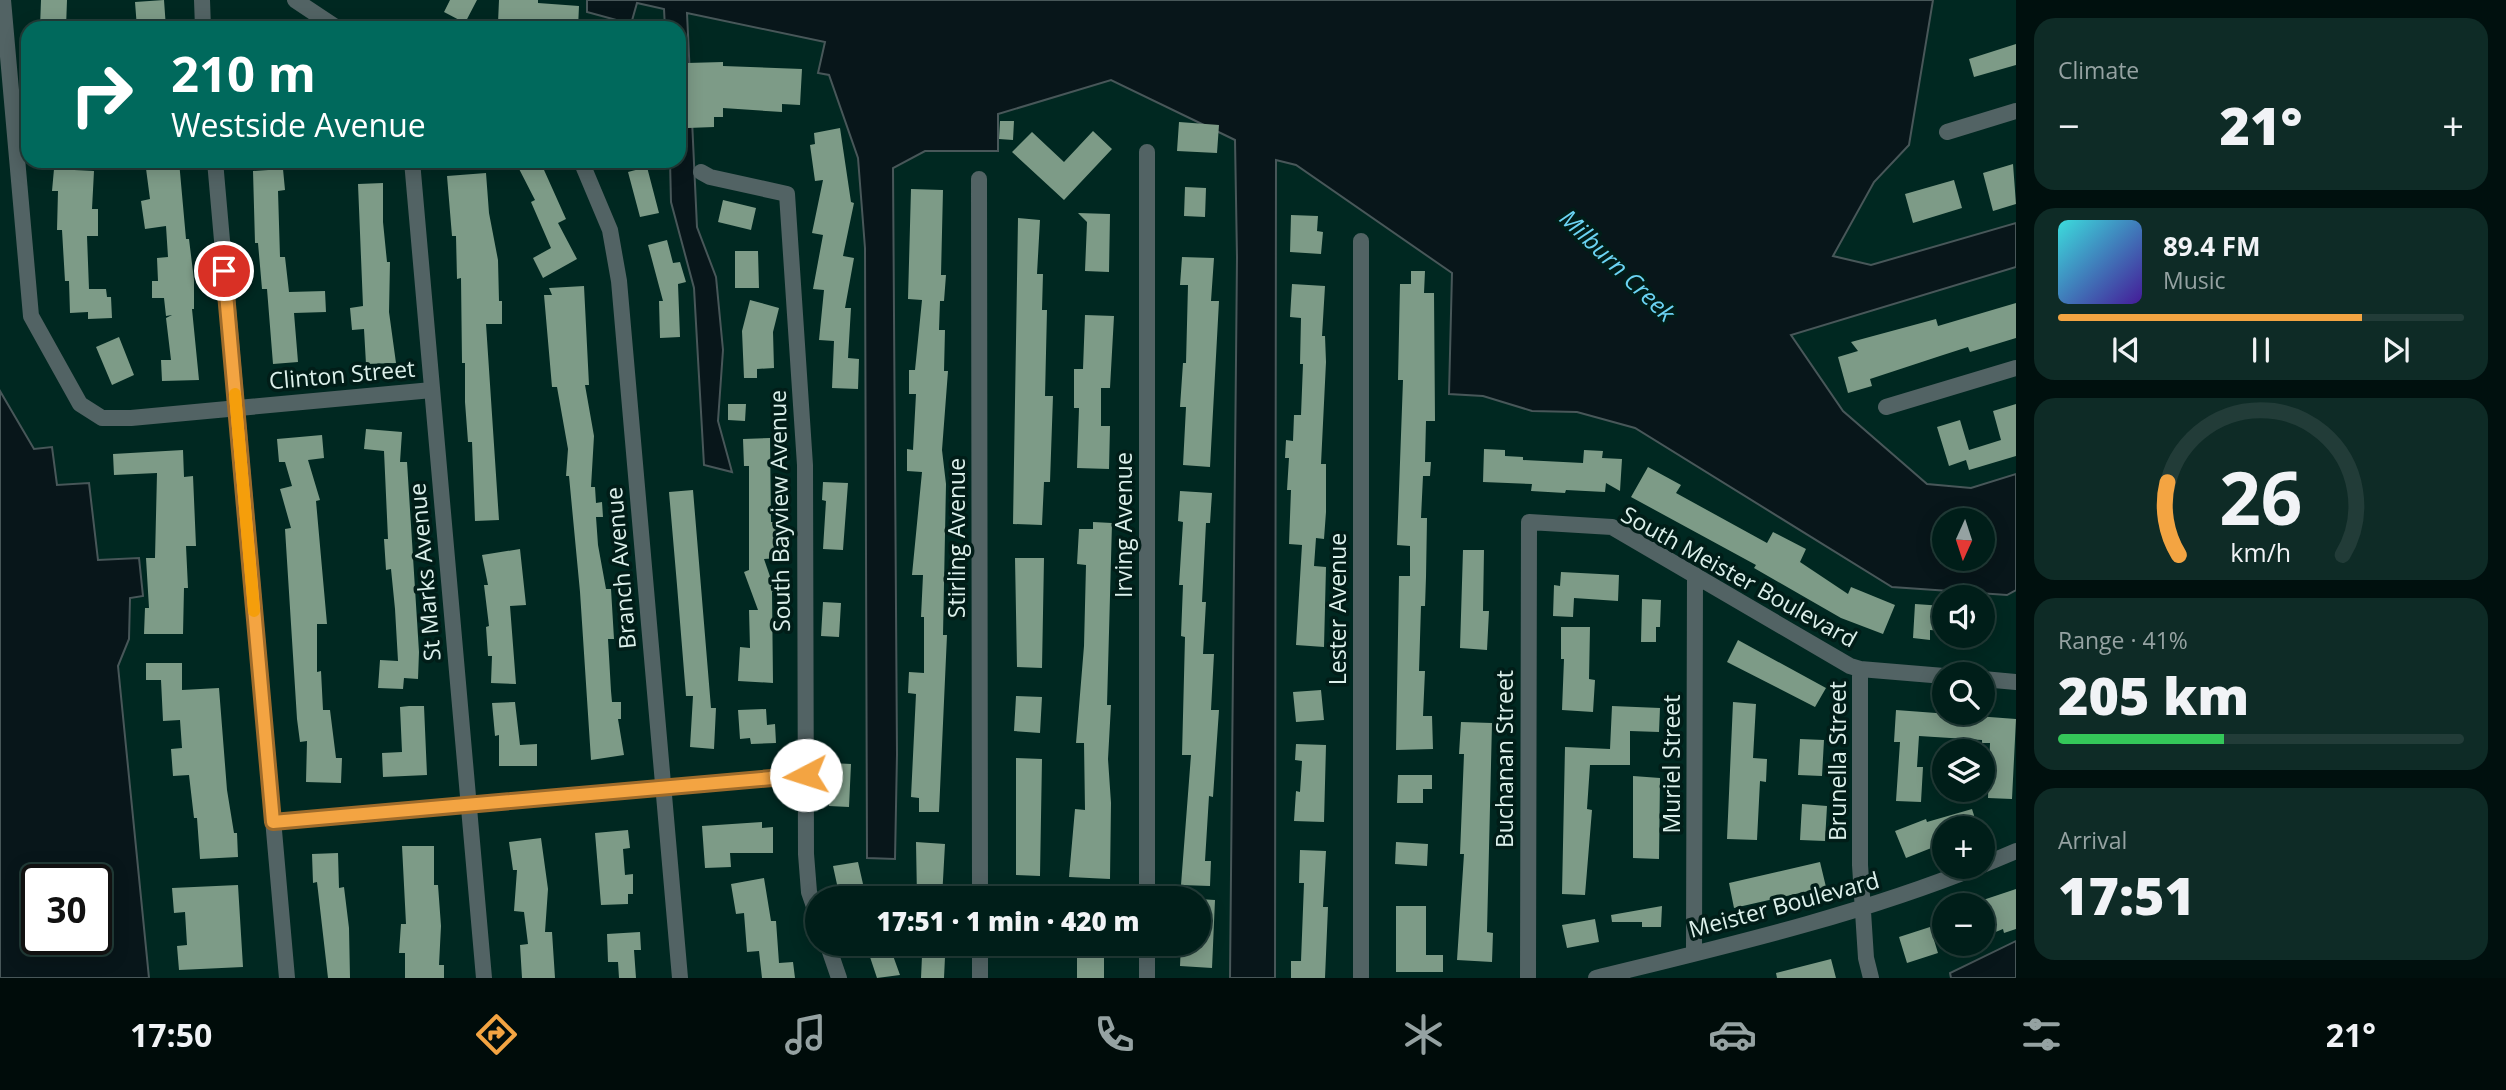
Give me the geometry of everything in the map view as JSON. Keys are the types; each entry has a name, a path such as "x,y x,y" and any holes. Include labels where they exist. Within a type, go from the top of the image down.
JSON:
{"street":[{"name":"Clinton Street","path":"3,0 31,316 80,404 102,418 131,418 432,390"},
{"path":"202,0 203,21"},
{"path":"295,0 326,21"},
{"path":"1947,132 2016,111"},
{"name":"Irving Avenue","path":"1147,152 1147,886"},
{"path":"216,168 287,978"},
{"name":"St Marks Avenue","path":"413,168 484,978"},
{"name":"Branch Avenue","path":"584,168 610,230 619,281 680,978"},
{"name":"South Bayview Avenue","path":"701,172 710,177 786,194 805,465 806,854 809,886"},
{"name":"Stirling Avenue","path":"979,179 980,886"},
{"name":"Lester Avenue","path":"1361,240 1361,978"},
{"path":"1886,407 2016,368"},
{"name":"South Meister Boulevard","path":"1529,540 1529,522 1612,527 1860,669"},
{"name":"Buchanan Street","path":"1528,978 1529,540"},
{"name":"Muriel Street","path":"1694,954 1695,575"},
{"path":"1860,669 1932,675"},
{"name":"Brunella Street","path":"1860,669 1863,909 1871,978"},
{"path":"1995,680 2016,682"},
{"path":"273,822 806,775"},
{"name":"Meister Boulevard","path":"1995,860 2016,851"},
{"name":"Meister Boulevard","path":"1597,978 1863,909 1946,879"},
{"path":"831,956 839,978"},
{"path":"980,956 980,978"},
{"path":"1147,956 1147,978"}],"water":[{"name":"Milburn Creek","path":"587,0 1933,0 1909,145 1874,182 1833,256 1871,265 2016,223 2016,267 1791,335 1843,411 1927,484 1971,488 2016,474 2016,590 2007,595 1995,594 1995,585 1932,585 1932,590 1892,587 1635,428 1577,412 1532,411 1483,396 1449,394 1452,273 1296,165 1276,160 1275,978 1230,978 1237,257 1235,140 1111,80 998,114 998,151 925,151 893,168 897,754 895,859 867,858 865,248 858,158 829,75 818,73 825,42 687,13 697,227 716,277 723,350 718,421 732,472 704,465 694,288 671,202 670,168 686,168 686,21 665,21 664,9 637,3 632,21 620,21 587,12"},
{"path":"0,391 34,449 52,447 57,485 89,483 98,560 139,558 143,596 130,598 129,639 118,666 149,978 0,978"},
{"path":"2016,941 2016,978 1951,978 1950,973 1985,956 1995,956 1995,951"}],"building":[{"path":"41,0 67,0 66,21 40,21"},
{"path":"164,0 166,21 136,21 135,2"},
{"path":"450,0 477,0 466,21 444,12"},
{"path":"499,0 538,0 538,3 579,6 578,21 498,21"},
{"path":"2016,44 2016,65 1974,77 1969,59"},
{"path":"723,62 723,66 802,69 800,105 782,104 782,112 723,108 723,117 714,117 714,127 688,128 687,63"},
{"path":"1000,121 1014,121 1013,140 999,139"},
{"path":"1179,122 1219,125 1217,153 1177,151"},
{"path":"840,128 851,202 854,203 843,256 854,258 845,308 851,308 848,358 859,359 858,389 832,388 834,341 819,340 824,290 813,289 823,235 812,233 823,180 815,181 810,145 815,144 814,133"},
{"path":"1093,131 1112,149 1064,200 1012,152 1032,132 1064,162"},
{"path":"2013,164 2016,204 1993,211 1983,173"},
{"path":"146,168 180,168 186,239 189,239 194,280 192,309 199,380 162,381 161,360 171,360 166,318 172,315 166,316 164,298 152,298 152,281 158,281 157,258 168,257 166,226 145,229 141,201 150,199"},
{"path":"519,168 543,168 566,219 558,223 577,259 543,278 533,258 551,248 531,202 535,200"},
{"path":"647,168 659,213 640,217 628,172"},
{"path":"54,169 94,171 92,209 98,209 98,236 87,236 89,289 106,289 107,297 111,297 112,318 88,319 88,312 70,313 62,230 57,230 58,191 52,191"},
{"path":"283,169 285,190 278,191 280,257 285,257 289,292 325,291 326,312 294,313 298,362 273,364 267,289 262,289 258,243 255,243 253,171"},
{"path":"486,173 489,213 498,260 499,301 502,301 502,324 486,324 499,520 475,521 472,442 468,442 465,363 462,363 461,278 457,279 456,236 452,236 447,176"},
{"path":"1954,180 1962,208 1913,223 1905,194"},
{"path":"383,183 383,222 387,262 390,262 389,312 396,363 366,364 364,329 352,330 350,308 363,306 358,184"},
{"path":"1185,187 1206,188 1205,217 1184,216"},
{"path":"911,189 943,190 941,275 946,275 944,301 940,301 939,330 945,330 944,371 948,371 942,450 946,484 943,635 947,635 939,812 919,812 919,798 911,797 916,694 908,693 909,672 924,673 924,617 921,617 923,575 912,575 922,472 907,471 907,449 913,450 916,394 909,394 909,370 915,370 922,300 908,299"},
{"path":"723,200 756,208 751,230 718,222"},
{"path":"1078,213 1110,214 1109,272 1085,271 1087,222"},
{"path":"1291,215 1318,216 1317,231 1323,232 1321,254 1290,252"},
{"path":"1018,218 1040,220 1037,274 1043,274 1042,310 1047,310 1045,396 1053,396 1050,482 1044,482 1042,525 1013,524"},
{"path":"667,240 673,263 680,262 686,282 678,284 680,337 660,338 659,301 663,301 648,245"},
{"path":"735,251 758,251 759,288 735,288"},
{"path":"1182,257 1214,258 1211,301 1219,301 1210,467 1183,465 1186,407 1180,407 1183,363 1186,363 1188,285 1180,285"},
{"path":"1411,271 1425,271 1424,293 1434,293 1435,421 1426,421 1425,462 1431,462 1430,476 1423,476 1421,518 1427,518 1426,577 1425,606 1421,606 1419,671 1425,671 1423,716 1432,716 1433,749 1396,750 1399,576 1410,576 1410,546 1397,545 1403,380 1398,380 1400,284 1411,284"},
{"path":"1292,284 1325,286 1322,336 1325,336 1326,362 1321,464 1326,464 1326,512 1324,539 1316,538 1314,566 1326,567 1324,647 1296,645 1302,545 1289,544 1291,490 1287,490 1289,458 1285,458 1286,440 1293,441 1294,415 1301,415 1303,364 1300,364 1301,318 1290,317"},
{"path":"584,286 589,385 585,385 594,436 591,487 595,487 596,503 602,502 603,517 596,517 598,545 606,589 611,589 614,639 608,639 611,691 612,702 621,702 621,719 618,719 624,755 591,760 580,592 569,476 566,476 568,449 557,387 552,387 544,295 552,295 549,288"},
{"path":"750,300 779,308 773,332 774,368 757,369 757,378 744,378 742,331"},
{"path":"2016,303 2016,338 1970,352 1968,347 1940,356 1870,379 1872,386 1848,393 1838,357 1858,351 1851,342 1936,319 1938,326"},
{"path":"1085,315 1114,316 1110,388 1101,388 1101,426 1110,426 1109,469 1077,468 1079,408 1074,408 1074,369 1083,369"},
{"path":"119,337 134,375 112,385 96,347"},
{"path":"728,404 746,404 745,421 728,420"},
{"path":"2016,404 2016,456 1969,470 1966,460 1949,466 1937,427 1960,420 1969,450 2001,440 1993,411"},
{"path":"366,429 402,432 400,462 407,462 419,652 418,679 404,678 403,689 378,688 380,660 398,661 391,569 386,570 384,539 388,539 384,451 364,449"},
{"path":"322,435 324,458 308,460 320,500 316,501 327,624 317,624 317,672 321,671 323,710 330,710 336,758 342,758 341,783 306,782 307,741 300,742 297,719 285,529 291,528 280,489 292,486 285,462 279,462 277,439"},
{"path":"770,438 771,522 777,522 779,558 764,559 775,591 772,592 773,683 738,681 740,647 750,648 749,610 758,610 744,572 749,570 749,466 744,466 743,439"},
{"path":"1484,449 1505,450 1505,456 1523,457 1523,460 1583,463 1584,450 1603,451 1602,458 1622,459 1620,491 1606,483 1605,492 1566,490 1565,493 1531,491 1532,484 1483,482"},
{"path":"183,450 184,477 193,476 196,546 186,546 188,588 184,588 183,634 144,634 145,608 149,608 146,558 155,558 157,473 114,475 113,454"},
{"path":"1648,467 1681,485 1676,493 1767,543 1773,532 1806,549 1800,562 1848,594 1851,587 1895,605 1883,634 1841,618 1754,568 1756,565 1631,497"},
{"path":"823,482 848,483 843,550 823,549 826,501 822,500"},
{"path":"693,490 711,708 716,708 714,749 690,747 693,696 686,696 669,492"},
{"path":"1180,491 1212,493 1210,523 1206,523 1202,602 1206,602 1203,654 1214,654 1211,710 1219,710 1205,861 1211,861 1210,886 1181,885 1191,755 1182,755 1185,637 1181,636 1183,585 1179,585 1183,522 1178,521"},
{"path":"1093,522 1112,523 1107,705 1111,705 1108,759 1111,803 1110,879 1069,877 1075,809 1085,810 1084,743 1076,743 1084,646 1086,565 1077,564 1079,529 1093,529"},
{"path":"520,549 526,605 510,606 516,684 491,683 492,656 488,656 486,627 489,626 484,585 488,585 482,555"},
{"path":"1463,550 1484,550 1483,611 1489,611 1487,650 1460,648"},
{"path":"1015,558 1044,558 1042,668 1017,667"},
{"path":"1561,572 1619,575 1618,601 1574,598 1573,617 1553,616 1554,585 1560,586"},
{"path":"1642,599 1661,600 1660,627 1656,627 1656,642 1641,642"},
{"path":"823,602 841,603 839,637 821,636"},
{"path":"1915,604 1932,605 1930,640 1913,638"},
{"path":"1561,627 1590,627 1589,679 1595,680 1593,712 1562,710 1564,659 1561,659"},
{"path":"1738,640 1826,688 1815,707 1727,662"},
{"path":"146,663 182,663 182,690 219,688 227,790 234,833 237,833 238,857 200,859 197,818 194,818 189,775 173,776 171,749 182,748 180,720 163,721 161,680 146,680"},
{"path":"1321,690 1324,720 1296,722 1293,692"},
{"path":"1016,696 1042,697 1040,733 1014,731"},
{"path":"515,702 520,745 537,744 537,766 499,766 499,735 495,736 492,703"},
{"path":"1733,702 1756,704 1753,758 1767,759 1766,782 1760,781 1757,840 1727,839"},
{"path":"424,706 427,775 383,777 382,753 402,752 400,707"},
{"path":"1612,706 1660,708 1659,732 1630,731 1630,765 1590,765 1587,809 1592,810 1585,895 1562,894 1565,747 1610,749"},
{"path":"766,709 767,725 775,724 776,743 751,744 750,738 740,739 738,710"},
{"path":"1896,710 1932,713 1932,725 1995,725 1995,717 2016,719 2012,799 1995,798 1995,739 1919,736 1917,767 1923,767 1921,802 1896,801 1900,742 1894,742"},
{"path":"1461,722 1492,723 1487,932 1493,933 1492,962 1457,960 1464,854 1460,854 1464,754 1459,754"},
{"path":"1800,739 1824,740 1822,776 1798,775"},
{"path":"1296,744 1326,745 1324,822 1294,821 1296,791 1300,792 1302,761 1295,760"},
{"path":"1016,758 1042,759 1040,876 1016,875"},
{"path":"831,763 851,764 849,807 829,806"},
{"path":"1398,775 1432,775 1432,789 1423,789 1423,803 1397,803"},
{"path":"1633,776 1660,778 1659,859 1633,858"},
{"path":"1802,804 1827,806 1825,841 1800,840"},
{"path":"1972,809 1974,816 1948,816"},
{"path":"1926,819 1927,822 1932,821 1932,848 1906,858 1895,831"},
{"path":"762,822 762,828 773,827 773,853 730,853 731,867 705,868 702,826"},
{"path":"628,830 630,848 623,849 625,875 633,874 633,894 628,894 628,904 601,905 595,833"},
{"path":"541,838 548,889 545,932 552,932 555,978 522,978 520,945 528,944 524,912 514,911 517,870 513,870 509,842"},
{"path":"916,842 945,844 943,886 917,886"},
{"path":"1396,842 1428,844 1427,866 1395,864"},
{"path":"402,846 434,846 434,885 438,885 441,926 439,965 444,965 444,978 405,978 405,953 399,953 401,924 406,924"},
{"path":"1300,850 1326,851 1323,907 1328,907 1325,978 1291,978 1291,961 1301,961 1304,883 1299,883"},
{"path":"338,853 339,888 344,887 349,928 350,978 328,978 317,882 313,883 312,854"},
{"path":"858,862 863,884 837,886 833,866"},
{"path":"1820,862 1826,887 1734,908 1729,883"},
{"path":"764,878 771,921 776,921 779,963 793,962 795,978 762,978 759,951 747,952 744,913 736,914 731,884"},
{"path":"238,885 243,967 179,970 177,946 187,945 185,912 174,913 172,888"},
{"path":"2016,889 2016,929 2004,933 2003,929 1995,932 1995,896"},
{"path":"1211,900 1215,900 1212,968 1180,966 1180,956 1211,956"},
{"path":"1396,906 1426,906 1426,955 1443,955 1443,972 1396,972"},
{"path":"1662,906 1661,927 1642,927 1642,922 1612,922 1611,915"},
{"path":"1595,919 1599,942 1567,948 1562,925"},
{"path":"1930,927 1932,955 1907,963 1899,937"},
{"path":"640,932 641,950 634,950 636,978 619,978 618,962 608,962 607,934"},
{"path":"893,956 900,975 877,978 870,957"},
{"path":"922,956 945,957 944,978 921,978"},
{"path":"1077,956 1109,956 1104,958 1104,978 1077,978"},
{"path":"1831,959 1836,978 1777,978 1776,973"}],"slow traffic":[{"path":"235,394 254,611"}],"route":[{"path":"224,271 273,822 806,775"}]}
